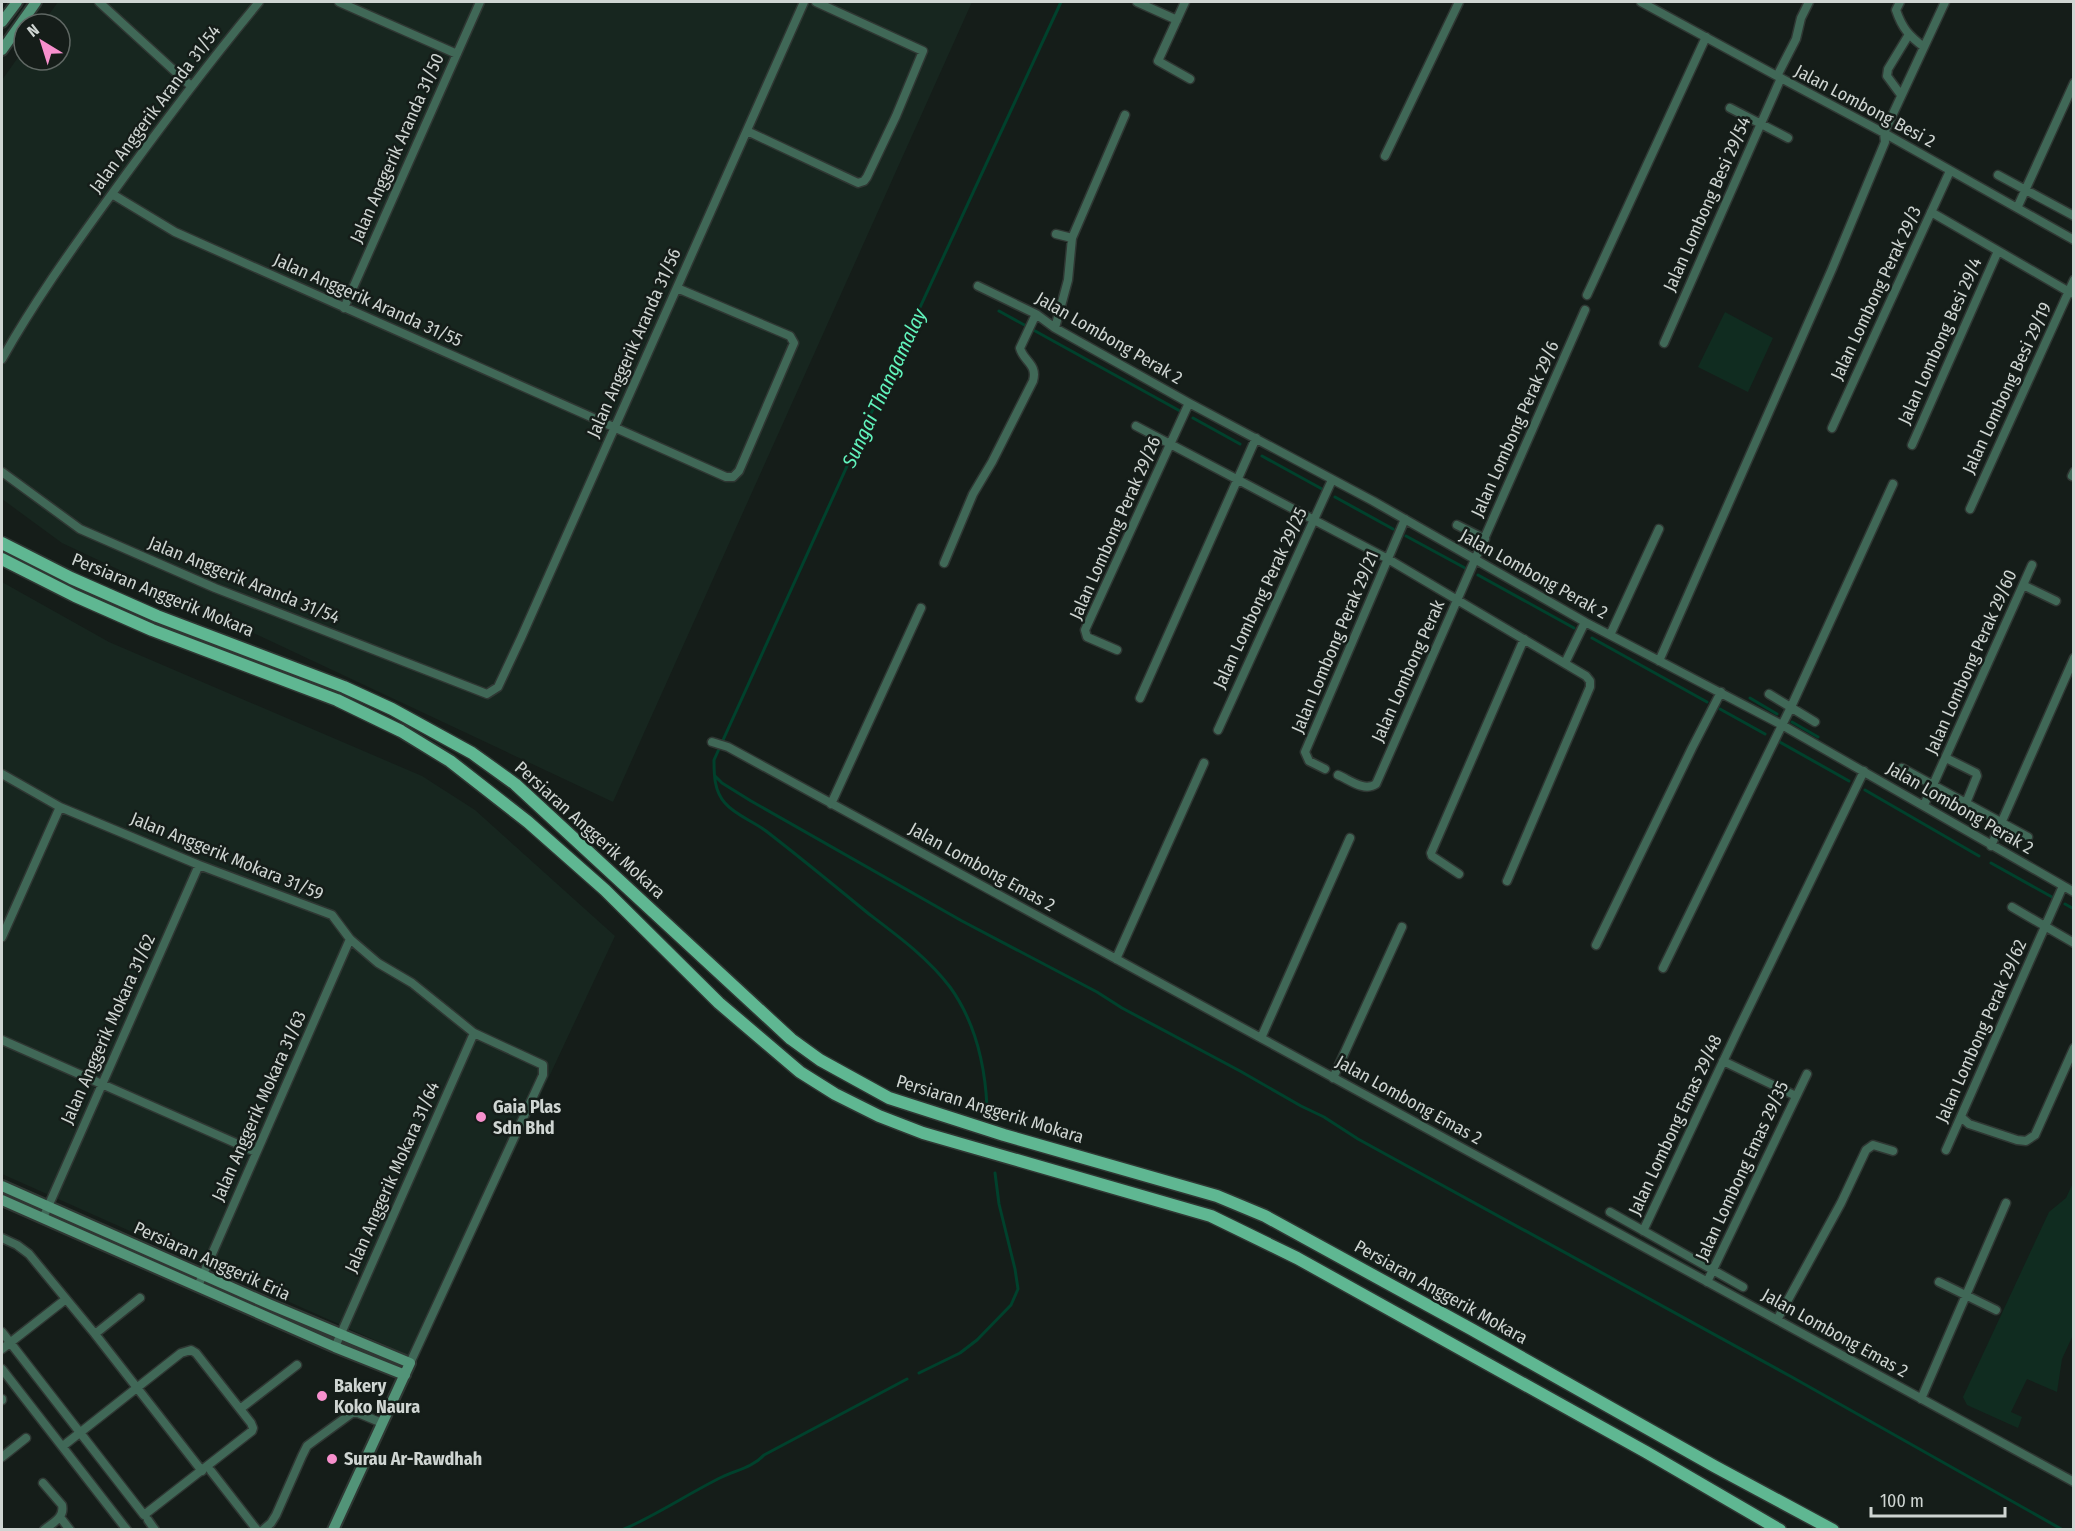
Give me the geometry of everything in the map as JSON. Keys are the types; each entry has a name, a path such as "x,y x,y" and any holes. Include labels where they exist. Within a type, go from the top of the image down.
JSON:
{"main road":[{"name":"Persiaran Anggerik Mokara","path":"2,543 71,578 157,616 344,687 392,709 472,753 515,784 542,808 791,1039 820,1060 889,1098 955,1120 1216,1196 1265,1216 1833,1530"},
{"name":"Persiaran Anggerik Mokara","path":"2,559 75,596 152,630 338,700 401,731 450,761 528,822 605,890 719,1003 800,1072 835,1094 879,1116 923,1133 1211,1216 1338,1280 1646,1452 1780,1530"}],"street":[{"path":"2,22 16,2"},
{"path":"2,50 36,2"},
{"path":"99,2 191,86"},
{"name":"Jalan Anggerik Aranda 31/54","path":"2,359 54,275 112,194 191,86 259,2"},
{"path":"339,2 457,54"},
{"name":"Jalan Anggerik Aranda 31/50","path":"345,308 480,2"},
{"name":"Jalan Anggerik Aranda 31/56","path":"488,694 498,687 804,2"},
{"path":"747,131 855,182 864,182 867,177 896,117 923,51 816,2"},
{"path":"1137,2 1177,20"},
{"path":"1185,2 1158,61 1190,79"},
{"path":"1385,156 1459,2"},
{"name":"Jalan Lombong Besi 2","path":"1641,2 2018,206 2073,240"},
{"name":"Jalan Lombong Besi 29/54","path":"1664,343 1761,123 1809,2"},
{"path":"1900,2 1896,10 1900,23 1908,36 1923,47"},
{"path":"1659,661 1832,269 1885,142 1884,133 1943,5 1934,2"},
{"path":"1901,94 1887,76 1888,69 1908,36"},
{"path":"1587,295 1706,37"},
{"path":"2018,206 2073,83"},
{"path":"1730,108 1788,138"},
{"path":"1055,328 1068,280 1072,238 1125,115"},
{"name":"Jalan Lombong Perak 29/3","path":"1832,428 1950,171"},
{"path":"1998,175 2073,216"},
{"name":"Jalan Anggerik Aranda 31/55","path":"112,194 175,231 614,429 726,477 733,477 739,471 794,344 794,339 677,288"},
{"path":"1931,212 2071,293"},
{"path":"1056,234 1072,238"},
{"name":"Jalan Lombong Besi 29/4","path":"1912,445 1998,251"},
{"name":"Jalan Lombong Besi 29/19","path":"1970,509 2071,293 2073,280"},
{"name":"Jalan Lombong Perak 2","path":"978,286 1405,519 1585,622 1782,725 2073,892"},
{"name":"Jalan Lombong Perak 29/6","path":"1476,561 1585,310"},
{"path":"944,564 973,494 1033,381 1035,375 1033,367 1020,348 1034,318"},
{"name":"Jalan Lombong Perak 29/26","path":"1117,650 1087,637 1085,630 1189,403"},
{"path":"1136,426 1388,559 1586,676 1590,681 1590,687 1507,881"},
{"path":"1140,698 1256,438"},
{"name":"Jalan Anggerik Aranda 31/54","path":"2,472 80,529 215,588 488,694"},
{"name":"Jalan Lombong Perak 29/25","path":"1218,730 1332,480"},
{"path":"1663,968 1791,707 1893,484"},
{"name":"Jalan Lombong Perak 29/21","path":"1325,769 1309,761 1305,752 1405,519"},
{"path":"1457,525 1485,539"},
{"path":"1610,635 1659,529"},
{"name":"Jalan Lombong Perak","path":"1338,775 1365,787 1376,784 1476,561"},
{"name":"Jalan Lombong Perak 29/60","path":"1923,806 2032,565"},
{"path":"2023,585 2056,601"},
{"path":"831,804 921,608"},
{"path":"1565,663 1585,622"},
{"path":"1459,874 1432,856 1431,853 1524,639"},
{"path":"1991,846 2073,658"},
{"path":"1596,945 1721,692"},
{"path":"1769,694 1815,722"},
{"name":"Jalan Lombong Emas 2","path":"712,742 728,747 2073,1482"},
{"path":"1946,758 1976,773 1977,776 1966,803"},
{"path":"1116,959 1204,763"},
{"path":"1902,768 2028,837"},
{"name":"Jalan Lombong Emas 29/48","path":"1643,1231 1864,771"},
{"name":"Jalan Anggerik Mokara 31/59","path":"2,774 60,807 332,915 350,939 378,963 427,995 474,1033 543,1065 543,1072 410,1363"},
{"path":"2,937 60,807"},
{"path":"1261,1038 1350,838"},
{"name":"Jalan Anggerik Mokara 31/62","path":"43,1218 199,864"},
{"name":"Jalan Lombong Perak 29/62","path":"1946,1150 2063,886"},
{"path":"2012,907 2073,943"},
{"path":"1333,1078 1402,927"},
{"name":"Jalan Anggerik Mokara 31/63","path":"198,1286 350,939"},
{"name":"Jalan Anggerik Mokara 31/64","path":"335,1347 474,1033"},
{"path":"2,1040 256,1152"},
{"path":"1961,1117 1969,1124 2026,1141 2035,1135 2073,1048"},
{"path":"1723,1061 1796,1096"},
{"name":"Jalan Lombong Emas 29/35","path":"1707,1282 1807,1074"},
{"path":"1777,1320 1841,1203 1866,1149 1873,1145 1893,1151"},
{"name":"Persiaran Anggerik Eria","path":"2,1186 339,1335 410,1363"},
{"name":"Persiaran Anggerik Eria","path":"2,1200 335,1347 405,1375"},
{"path":"1921,1399 2006,1203"},
{"path":"1610,1212 1743,1287"},
{"path":"2,1238 24,1249 95,1334 136,1389 257,1530"},
{"path":"1939,1282 1996,1310"},
{"path":"95,1334 140,1298"},
{"path":"2,1349 66,1299"},
{"path":"2,1332 156,1530"},
{"path":"63,1446 181,1353 191,1350 196,1353 251,1423 252,1431 206,1471 146,1517"},
{"path":"333,1530 410,1363"},
{"path":"240,1409 297,1365"},
{"path":"2,1369 127,1530"},
{"path":"263,1530 271,1523 307,1446 352,1413 358,1413 382,1423"},
{"path":"2,1457 26,1438"},
{"path":"43,1483 62,1505 61,1516 70,1530"},
{"path":"44,1530 61,1516"}],"shaded area":[{"path":"58,2 972,2 613,802 62,543 2,499 2,80 12,66 12,72 72,72 72,12 51,12"},
{"path":"2,582 109,642 422,776 475,810 615,936 417,1359 2,1174"}],"green space":[{"path":"1725,312 1773,338 1748,392 1698,367"},
{"path":"2073,1183 2073,1335 2062,1359 2057,1392 2027,1379 2011,1412 2022,1417 2018,1428 1967,1405 1963,1397 2049,1212 2066,1198"}],"waterway":[{"name":"Sungai Thangamalay","path":"987,1107 978,1044 973,1029 950,987 932,966 902,939 766,831 729,807 721,798 717,788 714,760 1061,2"},
{"path":"999,311 1180,411"},
{"path":"1193,418 1240,444"},
{"path":"1262,456 1322,489"},
{"path":"1335,497 1393,529"},
{"path":"1406,536 1465,568"},
{"path":"1478,575 1574,628"},
{"path":"1592,638 1707,702"},
{"path":"1750,698 1777,714"},
{"path":"1720,709 1765,734"},
{"path":"1792,722 1818,737"},
{"path":"1778,741 1849,781"},
{"path":"715,776 751,801 962,921 1097,992 1122,1008 1324,1117 1358,1139 1790,1376 2063,1530"},
{"path":"1865,790 1979,856"},
{"path":"1991,863 2052,897"},
{"path":"2065,904 2074,909"},
{"path":"919,1373 960,1353 977,1340 1011,1305 1018,1289 999,1204 995,1173"},
{"path":"622,1530 722,1477 750,1465 764,1455 907,1379"}],"place":[{"name":"Gaia Plas Sdn Bhd","path":"481,1117"},
{"name":"Bakery Koko Naura","path":"322,1396"},
{"name":"Surau Ar-Rawdhah","path":"332,1459"}]}
